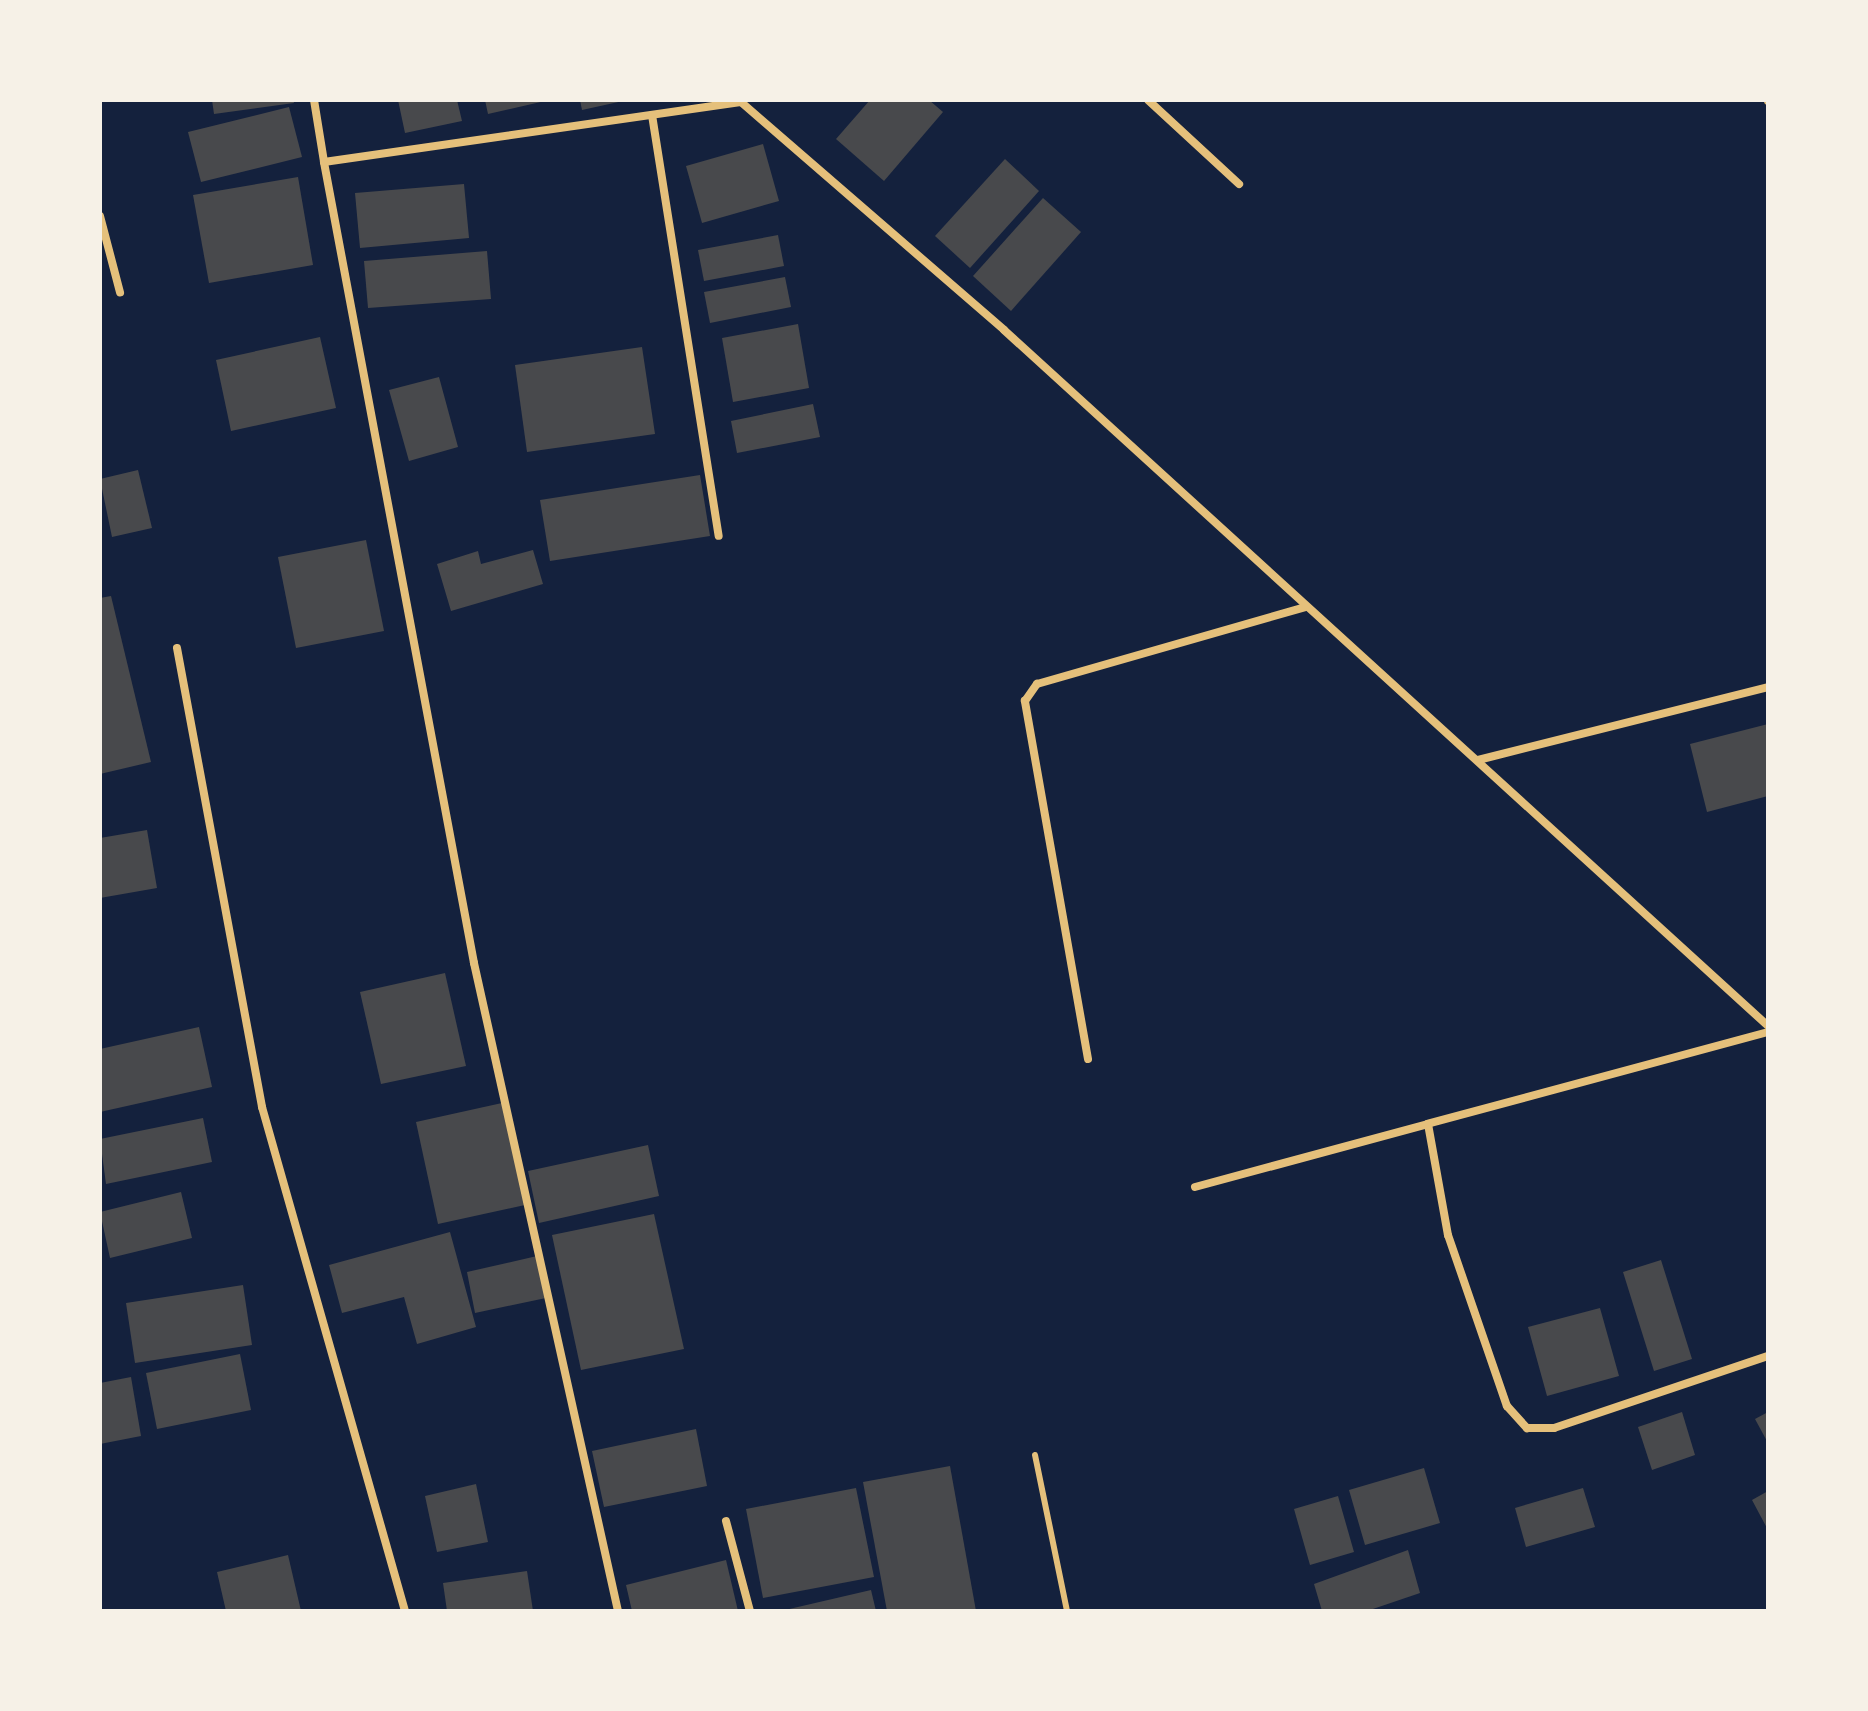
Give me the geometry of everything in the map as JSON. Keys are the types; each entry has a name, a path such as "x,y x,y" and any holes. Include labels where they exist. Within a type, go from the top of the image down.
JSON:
{"street":[{"path":"314,100 474,963 618,1611"},
{"path":"1148,100 1239,184"},
{"path":"324,162 741,101 1478,760 1768,1026"},
{"path":"652,115 719,536"},
{"path":"100,216 120,292"},
{"path":"1088,1059 1025,701 1037,684 1305,607"},
{"path":"177,648 262,1107 405,1611"},
{"path":"1478,760 1768,687"},
{"path":"1195,1187 1768,1032"},
{"path":"1428,1124 1448,1235 1507,1406 1527,1428 1554,1428 1768,1356"},
{"path":"726,1521 750,1611"}],"lane":[{"path":"1035,1455 1067,1611"}],"building":[{"path":"212,100 293,100 294,103 214,114"},
{"path":"398,100 457,100 462,121 405,133"},
{"path":"485,100 545,100 545,101 488,114"},
{"path":"580,100 623,100 623,101 582,110"},
{"path":"870,100 929,100 943,112 884,181 836,139"},
{"path":"289,107 302,157 201,182 188,132"},
{"path":"763,144 779,201 702,223 686,166"},
{"path":"1005,159 1039,191 970,268 935,236"},
{"path":"298,177 313,265 209,283 193,195"},
{"path":"464,184 469,238 360,248 355,193"},
{"path":"1043,198 1081,232 1011,311 973,276"},
{"path":"778,235 784,266 704,281 698,250"},
{"path":"487,251 491,299 368,308 364,261"},
{"path":"785,277 791,307 710,323 704,292"},
{"path":"798,324 809,388 733,402 722,338"},
{"path":"320,337 336,408 231,431 216,360"},
{"path":"642,347 655,434 527,452 515,365"},
{"path":"439,377 458,447 409,461 389,390"},
{"path":"813,404 820,437 737,453 731,421"},
{"path":"138,470 152,528 112,537 100,479"},
{"path":"700,475 710,536 550,561 540,500"},
{"path":"366,540 384,631 296,648 278,557"},
{"path":"533,550 543,584 451,611 437,564 478,551 481,564"},
{"path":"111,596 151,762 100,774 100,598"},
{"path":"1768,724 1768,796 1707,812 1690,744"},
{"path":"147,830 157,888 100,898 100,838"},
{"path":"445,973 466,1066 381,1084 360,992"},
{"path":"199,1027 212,1087 100,1112 100,1049"},
{"path":"502,1103 525,1205 438,1224 416,1122"},
{"path":"203,1118 212,1162 106,1184 100,1139"},
{"path":"648,1145 659,1196 539,1223 528,1171"},
{"path":"181,1192 192,1238 110,1258 100,1212"},
{"path":"654,1214 684,1349 581,1370 552,1235"},
{"path":"450,1232 476,1327 417,1344 404,1297 342,1313 329,1265"},
{"path":"537,1256 546,1298 475,1313 467,1272"},
{"path":"1661,1260 1692,1359 1654,1371 1623,1272"},
{"path":"243,1285 252,1345 135,1363 126,1303"},
{"path":"1600,1308 1619,1376 1547,1396 1528,1327"},
{"path":"240,1354 251,1410 157,1429 146,1373"},
{"path":"131,1377 141,1436 100,1444 100,1383"},
{"path":"1682,1412 1695,1455 1652,1470 1638,1427"},
{"path":"1768,1412 1768,1443 1755,1419"},
{"path":"696,1429 707,1486 604,1507 592,1451"},
{"path":"950,1466 976,1611 887,1611 863,1482"},
{"path":"1424,1468 1440,1523 1365,1545 1349,1490"},
{"path":"476,1484 488,1542 437,1552 425,1496"},
{"path":"856,1488 874,1577 763,1598 746,1509"},
{"path":"1583,1488 1595,1527 1526,1547 1515,1508"},
{"path":"1768,1491 1768,1530 1752,1500"},
{"path":"1338,1496 1354,1552 1310,1565 1294,1509"},
{"path":"1408,1550 1420,1593 1367,1611 1322,1611 1314,1584"},
{"path":"288,1555 301,1611 226,1611 217,1572"},
{"path":"726,1560 738,1611 632,1611 626,1585"},
{"path":"527,1571 533,1611 447,1611 443,1583"},
{"path":"871,1590 876,1611 785,1611 785,1610"}]}
